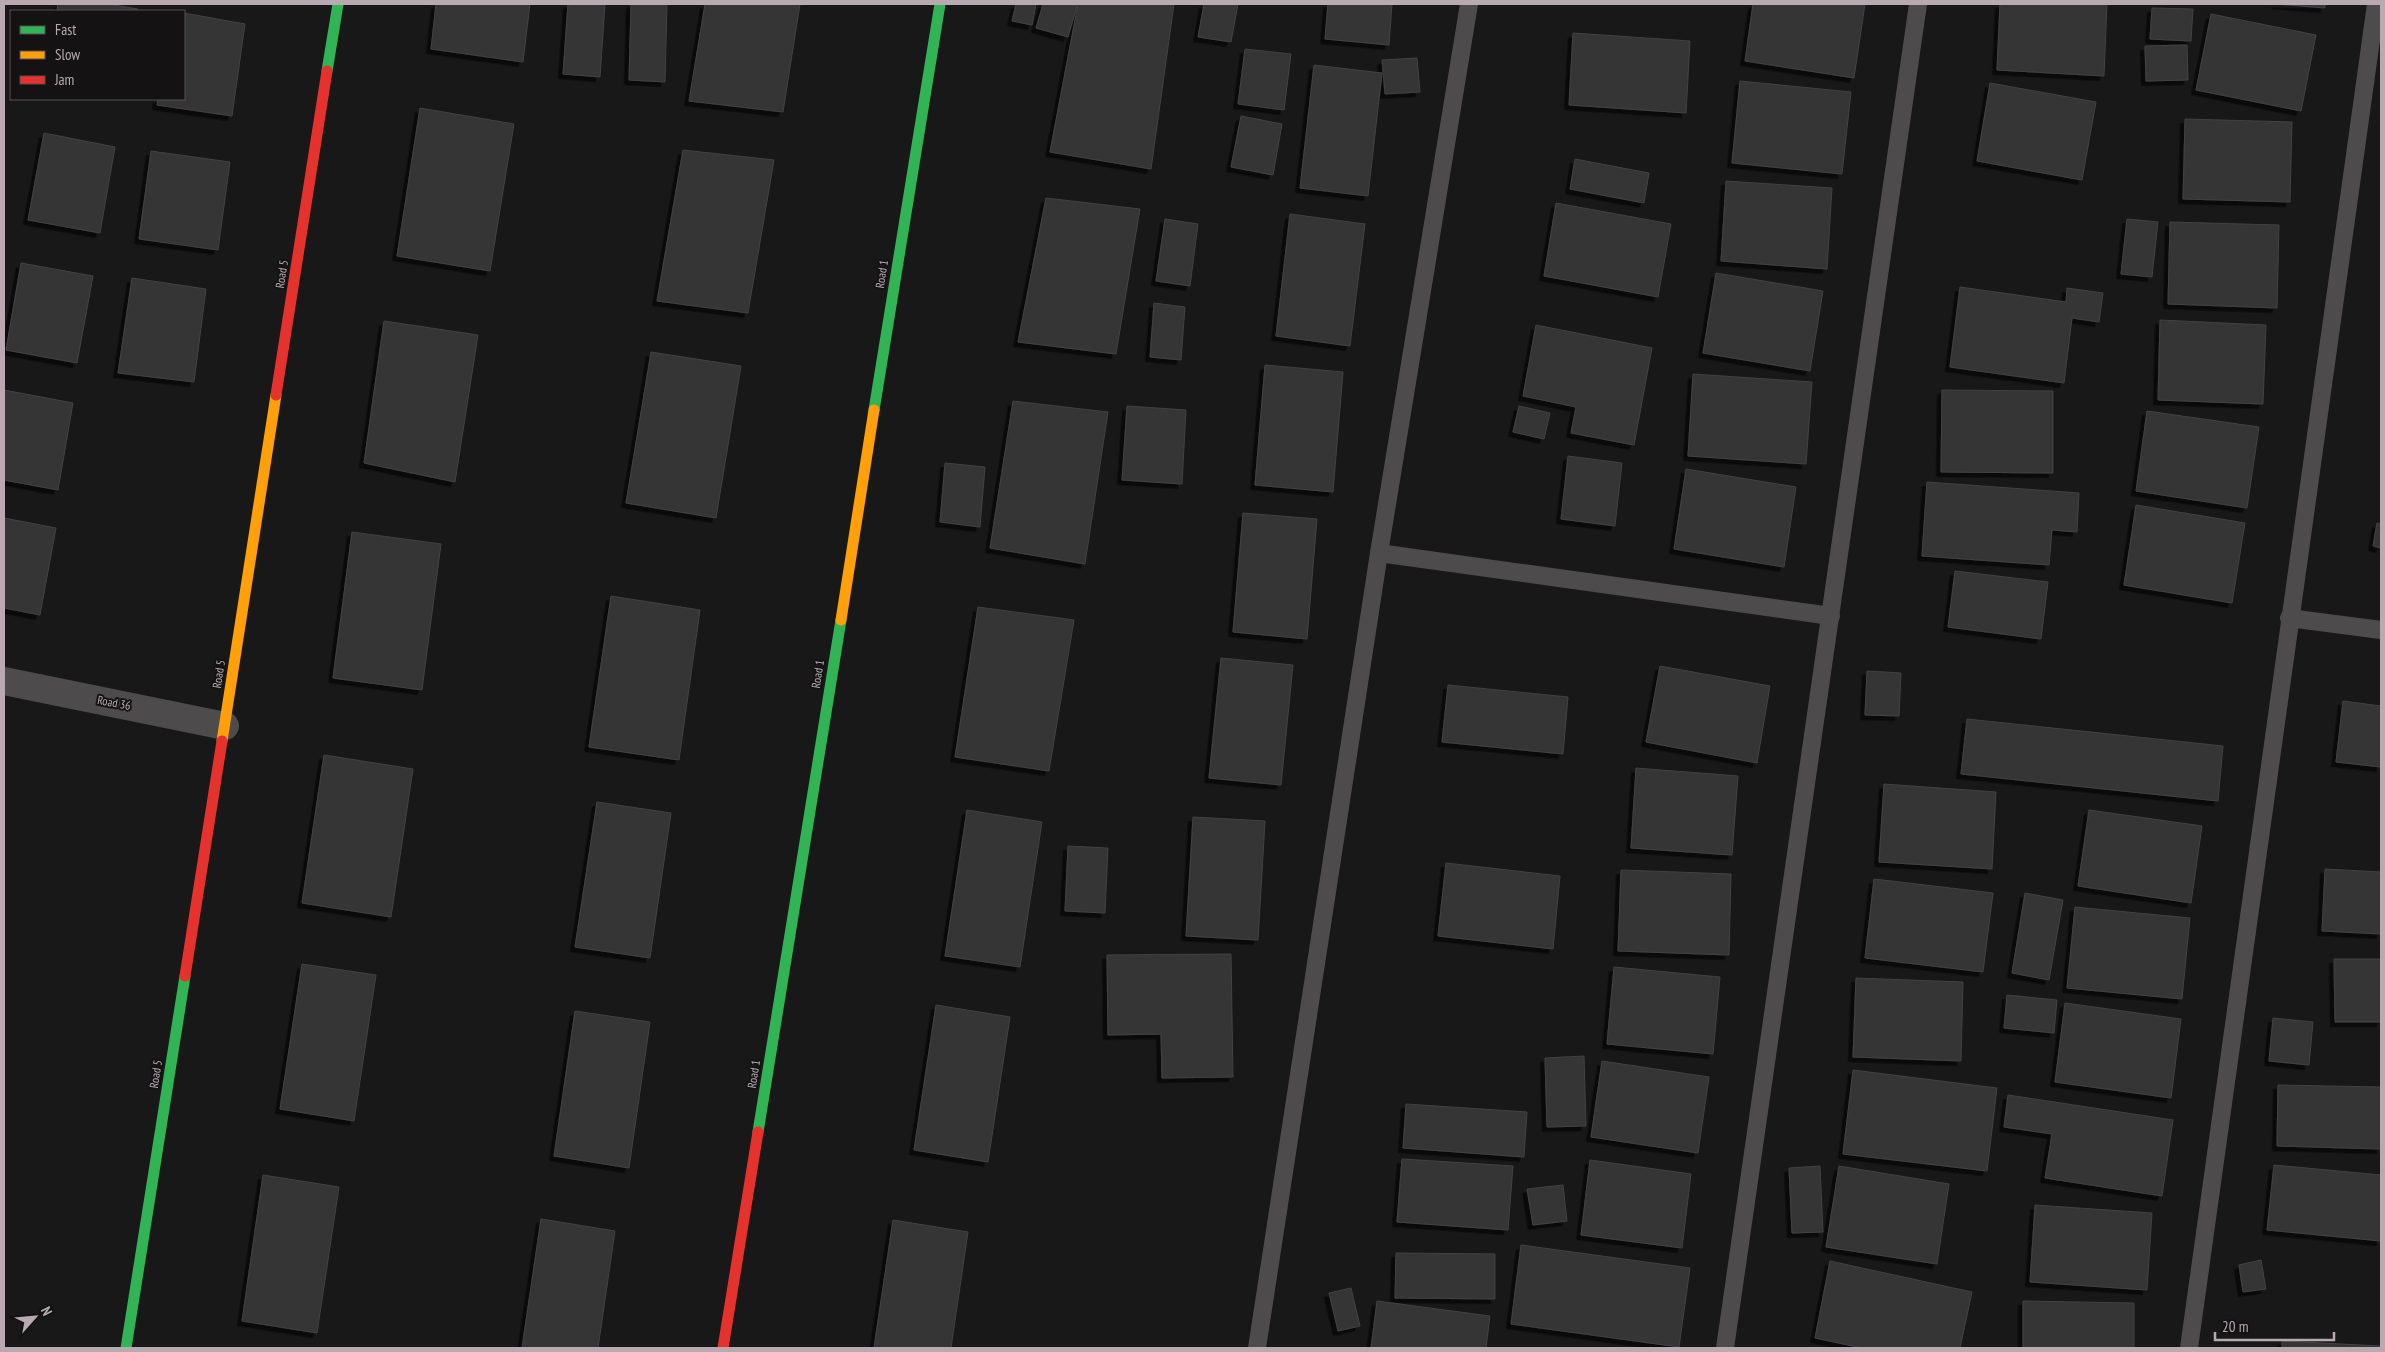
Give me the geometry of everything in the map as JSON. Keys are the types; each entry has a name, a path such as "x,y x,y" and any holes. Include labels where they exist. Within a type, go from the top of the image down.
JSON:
{"street":[{"name":"Road 5","path":"126,1348 338,4"},
{"name":"Road 1","path":"723,1348 940,4"},
{"name":"Road 36","path":"4,681 224,726"}],"lane":[{"path":"1257,1348 1379,553 1469,4"},
{"path":"1725,1348 1918,4"},
{"path":"2189,1348 2289,618 2376,4"},
{"path":"1379,553 1830,616"},
{"path":"2289,618 2381,630"}],"building":[{"path":"58,4 108,4 138,9 138,10 57,10"},
{"path":"436,4 530,4 523,62 431,49"},
{"path":"568,4 605,4 600,77 563,74"},
{"path":"631,4 667,4 665,82 629,80"},
{"path":"705,4 800,4 783,112 689,101"},
{"path":"1016,4 1036,4 1032,25 1012,21"},
{"path":"1043,4 1077,6 1068,37 1036,28"},
{"path":"1078,4 1174,4 1151,169 1050,152"},
{"path":"1204,4 1238,4 1231,42 1198,37"},
{"path":"1328,4 1392,4 1389,45 1325,39"},
{"path":"1753,4 1865,4 1854,78 1745,61"},
{"path":"2000,4 2107,4 2104,76 1997,70"},
{"path":"2276,4 2325,4 2325,8"},
{"path":"2152,8 2193,9 2191,41 2150,39"},
{"path":"185,13 245,24 232,116 157,105 158,100 185,100"},
{"path":"2211,14 2316,35 2301,111 2196,90"},
{"path":"1573,33 1690,41 1686,113 1569,105"},
{"path":"2187,45 2188,80 2146,81 2145,46"},
{"path":"1245,49 1291,54 1284,110 1238,104"},
{"path":"1417,58 1420,92 1385,94 1382,60"},
{"path":"1314,65 1382,73 1368,196 1300,188"},
{"path":"1740,81 1851,92 1842,174 1732,163"},
{"path":"1990,83 2096,102 2082,180 1977,161"},
{"path":"420,108 514,124 490,271 397,256"},
{"path":"1241,116 1282,124 1273,175 1231,167"},
{"path":"2185,119 2292,122 2290,202 2183,199"},
{"path":"44,133 115,147 100,233 28,220"},
{"path":"683,150 774,160 748,313 657,301"},
{"path":"151,151 230,162 218,250 139,239"},
{"path":"1575,159 1649,173 1644,203 1570,189"},
{"path":"1726,181 1832,188 1827,269 1721,261"},
{"path":"1046,198 1140,209 1116,354 1018,342"},
{"path":"1556,203 1671,224 1658,297 1544,276"},
{"path":"1290,214 1365,224 1350,346 1276,336"},
{"path":"1165,219 1198,224 1190,286 1156,281"},
{"path":"2127,219 2158,222 2152,277 2121,274"},
{"path":"2170,222 2279,225 2277,308 2168,304"},
{"path":"21,263 93,276 77,363 6,350"},
{"path":"1716,273 1823,291 1810,371 1703,353"},
{"path":"132,278 206,289 194,382 118,373"},
{"path":"1960,287 2066,302 2067,288 2103,293 2099,322 2072,318 2064,383 1950,367"},
{"path":"1154,303 1185,307 1181,360 1150,357"},
{"path":"2160,320 2266,325 2263,404 2158,400"},
{"path":"384,321 478,335 455,482 364,463"},
{"path":"1536,325 1652,348 1634,445 1571,433 1576,407 1523,396"},
{"path":"651,352 741,366 716,518 626,503"},
{"path":"1265,365 1343,372 1333,492 1255,485"},
{"path":"1693,374 1812,382 1806,464 1688,456"},
{"path":"4,390 73,403 58,490 4,480"},
{"path":"1942,390 2053,391 2053,473 1941,472"},
{"path":"1013,401 1108,412 1085,564 990,548"},
{"path":"1127,406 1186,410 1182,484 1122,480"},
{"path":"1519,406 1550,413 1544,439 1513,432"},
{"path":"2147,411 2259,427 2247,508 2136,491"},
{"path":"1568,456 1622,463 1615,526 1561,519"},
{"path":"945,463 985,467 980,527 940,522"},
{"path":"1686,469 1796,487 1784,567 1674,549"},
{"path":"1927,482 2079,493 2077,532 2052,530 2049,565 1922,556"},
{"path":"2136,505 2245,523 2232,603 2124,585"},
{"path":"1243,513 1317,519 1307,639 1233,632"},
{"path":"4,518 56,528 40,615 4,608"},
{"path":"2377,523 2381,524 2381,548 2373,546"},
{"path":"352,532 441,544 422,690 333,678"},
{"path":"1955,571 2048,582 2041,639 1948,627"},
{"path":"611,596 700,610 679,760 589,747"},
{"path":"978,607 1074,620 1049,771 955,757"},
{"path":"1221,658 1293,665 1281,785 1209,778"},
{"path":"1660,666 1770,686 1757,763 1646,742"},
{"path":"1867,671 1901,673 1899,716 1865,715"},
{"path":"1448,685 1568,697 1563,754 1442,742"},
{"path":"2343,701 2381,706 2381,767 2336,762"},
{"path":"1967,719 2223,746 2218,801 1961,774"},
{"path":"324,755 413,769 391,917 302,903"},
{"path":"1636,768 1738,776 1732,855 1631,848"},
{"path":"1884,784 1996,792 1992,869 1879,862"},
{"path":"597,802 671,813 650,958 575,947"},
{"path":"967,810 1042,822 1020,967 945,956"},
{"path":"2089,810 2202,826 2191,903 2078,886"},
{"path":"1193,817 1265,821 1258,940 1186,936"},
{"path":"1068,846 1108,848 1105,913 1065,911"},
{"path":"1446,863 1560,876 1553,949 1438,936"},
{"path":"2325,869 2381,872 2381,934 2322,931"},
{"path":"1621,870 1731,874 1729,955 1618,951"},
{"path":"1874,879 1993,893 1983,972 1865,958"},
{"path":"2025,893 2063,900 2049,980 2012,973"},
{"path":"2075,907 2190,918 2182,999 2067,988"},
{"path":"1231,954 1233,1077 1162,1078 1161,1034 1108,1035 1107,955"},
{"path":"2334,959 2381,959 2381,1022 2335,1022"},
{"path":"302,964 376,975 354,1121 280,1109"},
{"path":"1614,967 1720,977 1713,1054 1607,1044"},
{"path":"1856,978 1963,982 1961,1061 1853,1057"},
{"path":"2007,995 2057,1000 2054,1033 2004,1028"},
{"path":"2065,1003 2181,1019 2171,1098 2055,1082"},
{"path":"936,1005 1010,1017 988,1162 914,1150"},
{"path":"575,1011 650,1022 629,1168 554,1156"},
{"path":"2273,1018 2313,1022 2309,1065 2269,1061"},
{"path":"1584,1056 1586,1126 1547,1127 1545,1058"},
{"path":"1602,1061 1709,1077 1698,1153 1591,1137"},
{"path":"1853,1070 1997,1088 1987,1171 1843,1154"},
{"path":"2278,1085 2381,1087 2381,1149 2277,1146"},
{"path":"2008,1095 2173,1120 2162,1196 2045,1178 2052,1134 2004,1127"},
{"path":"1406,1104 1527,1112 1524,1157 1403,1148"},
{"path":"1402,1159 1513,1166 1508,1230 1397,1222"},
{"path":"1590,1160 1691,1174 1682,1248 1581,1235"},
{"path":"2274,1165 2381,1175 2381,1241 2267,1230"},
{"path":"1820,1166 1823,1232 1792,1233 1789,1168"},
{"path":"1839,1166 1949,1184 1937,1264 1826,1247"},
{"path":"263,1175 339,1187 317,1333 242,1321"},
{"path":"1563,1185 1567,1221 1533,1225 1527,1189"},
{"path":"2035,1205 2152,1213 2147,1290 2030,1282"},
{"path":"541,1219 615,1231 598,1348 522,1348"},
{"path":"893,1220 968,1232 951,1348 874,1348"},
{"path":"1521,1245 1690,1268 1679,1347 1511,1324"},
{"path":"1396,1253 1495,1254 1495,1299 1395,1298"},
{"path":"2261,1260 2266,1289 2243,1292 2239,1265"},
{"path":"1830,1261 1972,1292 1960,1348 1862,1348 1815,1338"},
{"path":"1351,1288 1360,1326 1338,1331 1329,1293"},
{"path":"1377,1301 1490,1316 1486,1348 1371,1348"},
{"path":"2023,1301 2134,1303 2134,1348 2023,1348"},
{"path":"2282,1341 2381,1346 2381,1348 2282,1348"}],"traffic: fast":[{"path":"327,71 338,4"},
{"path":"874,410 940,4"},
{"path":"758,1132 841,620"},
{"path":"126,1348 185,976"}],"traffic: slow":[{"path":"222,741 276,395"},
{"path":"841,620 874,410"}],"traffic: jam":[{"path":"276,395 327,71"},
{"path":"185,976 222,741"},
{"path":"723,1348 758,1132"}]}
